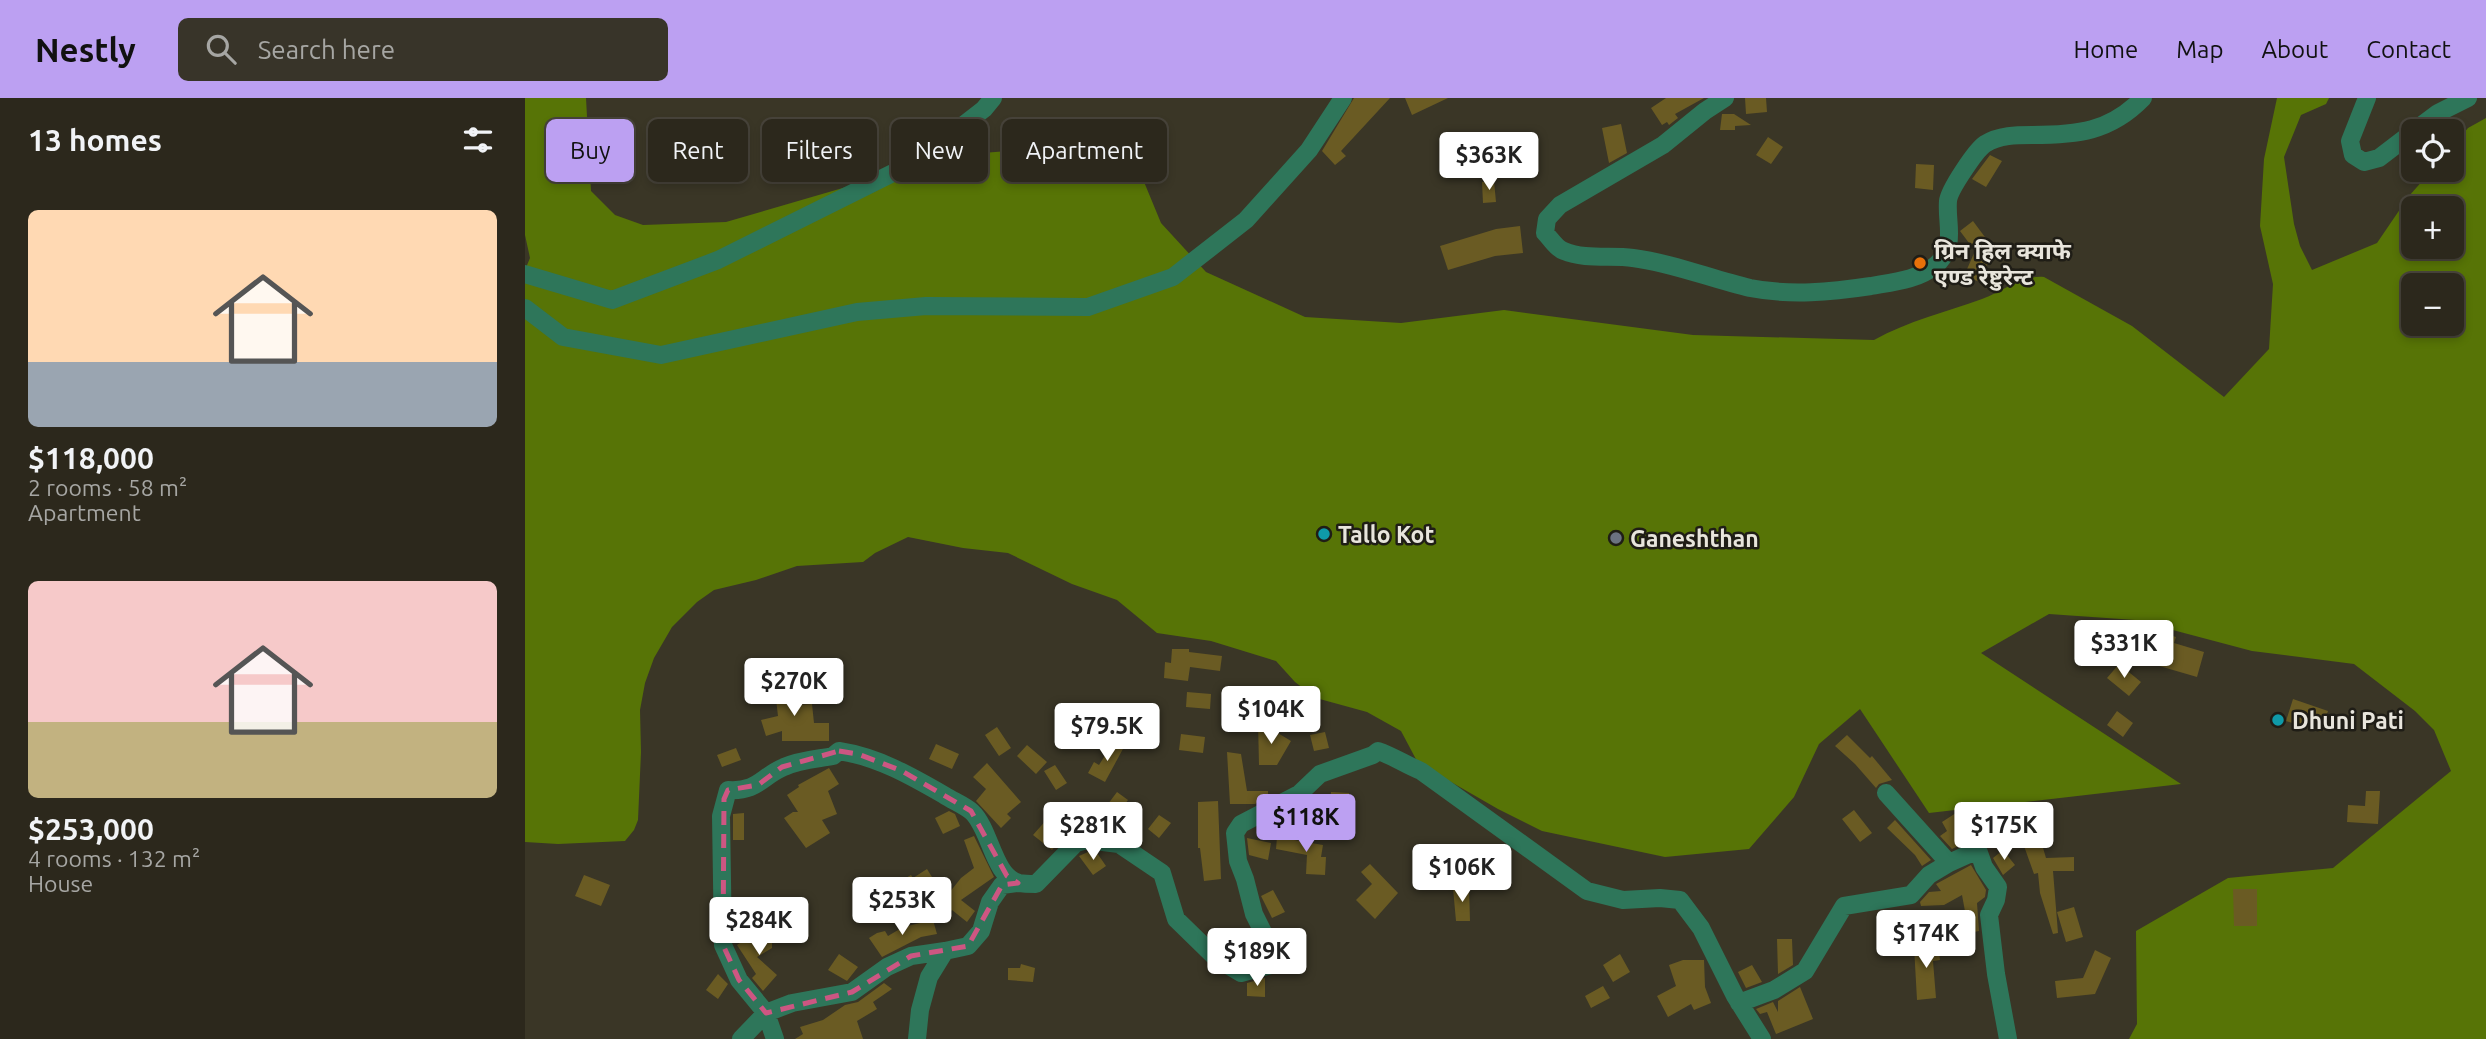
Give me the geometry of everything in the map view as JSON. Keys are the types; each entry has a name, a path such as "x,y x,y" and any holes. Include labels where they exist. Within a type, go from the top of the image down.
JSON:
{"street":[{"path":"525,274 612,300 624,296 718,260 917,161 984,109 993,98"},
{"path":"525,309 563,337 661,355 857,312 926,306 1088,307 1173,277 1246,220 1309,150 1343,98"},
{"path":"1725,98 1663,145 1560,205 1547,219 1545,233 1562,251 1591,256 1633,258 1751,288 1793,293 1826,293 1909,280 1935,265 1947,251 1950,236 1948,198 1963,172 1985,144 2010,136 2084,131 2110,124 2127,115 2143,98"},
{"path":"2367,98 2350,141 2353,156 2364,162 2379,158 2401,142"},
{"path":"2430,119 2468,98"},
{"path":"775,1039 766,1013 739,980 723,944 721,816 729,790 737,791 758,785 782,767 833,756 839,751 858,754 902,771 971,811 985,827 997,860 1007,876 1018,883"},
{"path":"741,1039 766,1013 792,1003 852,992 887,968 911,957 968,946 981,931 990,902 1002,886 1036,884 1076,844 1087,840 1119,844 1162,873 1176,919 1216,958 1241,973 1271,965 1270,946 1254,914 1238,861 1235,833 1241,824 1299,794 1320,774 1378,751 1421,771 1587,891 1623,900 1681,900 1701,928 1739,1003 1762,1039"},
{"path":"1886,793 1949,863"},
{"path":"1739,1003 1774,990 1805,971 1844,906 1911,895 1929,875 1978,850 1984,867 1998,887 1989,915 1998,988 2008,1039"},
{"path":"917,1039 920,1010 929,977 945,951"}],"highlighted area":[{"path":"839,751 858,754 902,771 971,811 1007,876 1018,883 1002,885 968,946 911,956 852,992 766,1013 739,980 723,945 724,799 728,790 758,785 782,767"}],"green space":[{"path":"525,98 586,98 587,119 546,119 546,182 591,182 591,191 615,215 643,225 726,222 863,182 877,182 877,178 891,174 891,182 988,182 988,153 1002,152 1002,182 1144,182 1161,223 1206,272 1305,317 1401,323 1504,310 1693,335 1874,340 1914,322 1982,299 2028,278 2044,277 2132,326 2224,397 2269,349 2273,284 2260,226 2264,159 2277,98 2329,98 2326,104 2301,115 2284,157 2294,224 2300,246 2312,270 2377,243 2401,208 2401,259 2464,259 2464,196 2409,196 2421,182 2464,182 2464,133 2486,118 2486,1039 2129,1039 2137,1024 2136,931 2228,878 2333,868 2451,771 2434,730 2415,711 2354,664 2252,651 2135,620 2049,614 1981,653 2181,784 1929,813 1860,709 1819,744 1794,797 1749,849 1665,857 1542,831 1498,809 1418,763 1401,731 1367,712 1316,698 1295,682 1276,661 1211,641 1157,633 1117,600 1072,584 1008,553 963,548 908,537 863,562 797,566 714,590 697,602 672,627 654,658 645,683 640,710 638,820 634,830 625,841 558,844 525,842 525,270 530,258 525,235"}],"building":[{"path":"1354,98 1390,98 1341,151 1346,156 1335,165 1322,151"},
{"path":"1405,98 1448,98 1412,115"},
{"path":"1666,98 1704,98 1675,114 1678,118 1669,125 1667,122 1662,125 1651,108"},
{"path":"1745,98 1766,98 1767,112 1746,114"},
{"path":"1722,114 1734,114 1751,125 1735,126 1735,130 1720,130"},
{"path":"1621,124 1627,153 1609,163 1602,128"},
{"path":"1768,137 1783,147 1771,164 1756,155"},
{"path":"1990,155 2002,161 1986,187 1972,179"},
{"path":"1916,164 1934,165 1933,190 1915,188"},
{"path":"1494,181 1496,202 1483,203 1482,182"},
{"path":"1973,221 1999,256 1987,265 1980,282 1964,276 1975,251 1960,231"},
{"path":"1520,226 1523,253 1495,256 1448,270 1440,246 1496,229"},
{"path":"2147,628 2176,637 2174,643 2204,652 2197,677 2101,649 2117,663 2092,662 2092,646 2084,644 2085,640 2116,641 2120,630 2145,637"},
{"path":"1172,649 1189,649 1189,652 1222,656 1220,671 1190,667 1188,681 1164,678 1165,662 1171,663"},
{"path":"2119,664 2141,682 2129,696 2107,678"},
{"path":"793,680 796,705 812,704 814,723 829,723 829,741 782,741 782,731 766,736 761,720 778,716 774,682"},
{"path":"1187,692 1211,694 1210,709 1186,707"},
{"path":"2293,699 2328,711 2321,732 2286,721"},
{"path":"2117,711 2133,723 2123,737 2107,725"},
{"path":"1258,721 1291,741 1277,765 1259,765"},
{"path":"997,727 1011,748 999,756 985,735"},
{"path":"1325,732 1329,748 1314,751 1310,735"},
{"path":"1181,734 1205,737 1203,753 1179,750"},
{"path":"1847,735 1870,758 1872,756 1892,780 1879,784 1876,788 1835,746"},
{"path":"1114,741 1124,747 1105,782 1088,773 1094,762 1099,765"},
{"path":"936,744 959,754 952,769 929,759"},
{"path":"1027,745 1047,762 1036,774 1017,756"},
{"path":"736,748 741,760 722,767 717,755"},
{"path":"1227,752 1241,754 1247,791 1268,791 1268,797 1255,804 1230,804"},
{"path":"987,763 1021,802 1007,814 1011,818 1001,828 976,801 986,789 973,777"},
{"path":"1055,765 1067,783 1056,790 1044,771"},
{"path":"829,768 839,784 828,791 837,814 822,820 830,833 806,848 784,818 798,812 787,795 799,787 798,785"},
{"path":"2366,791 2380,791 2378,824 2347,822 2348,805 2365,806"},
{"path":"1117,792 1128,800 1116,816 1105,808"},
{"path":"1331,792 1349,793 1346,813 1329,811"},
{"path":"1218,801 1221,879 1204,881 1198,848 1198,802"},
{"path":"1854,810 1872,833 1860,842 1842,819"},
{"path":"949,811 955,814 960,826 943,834 935,818"},
{"path":"1959,811 1977,837 1952,849 1940,836 1947,831 1942,822"},
{"path":"744,813 744,840 733,840 733,814"},
{"path":"1159,815 1171,823 1159,838 1148,829"},
{"path":"1048,818 1066,834 1052,850 1033,835"},
{"path":"1895,820 1931,860 1922,866 1915,855 1887,828"},
{"path":"974,836 994,877 961,900 975,911 967,922 952,910 947,916 937,908 961,878 974,868 964,840"},
{"path":"1277,837 1323,845 1321,857 1326,857 1325,875 1306,874 1307,855 1276,849"},
{"path":"1247,838 1271,843 1268,860 1249,855"},
{"path":"2041,841 2046,858 2074,857 2074,871 2053,871 2058,933 2053,934 2040,893 2038,873 2034,874 2024,846"},
{"path":"2003,850 2015,865 2003,875 1993,858"},
{"path":"1088,852 1097,853 1106,866 1093,875 1079,856"},
{"path":"1370,864 1398,893 1375,919 1356,900 1372,884 1361,872"},
{"path":"1971,865 1986,890 1985,897 1977,903 1979,931 1969,933 1962,895 1944,905 1921,906 1920,902 1929,892 1941,891 1936,884"},
{"path":"927,869 937,885 908,902 897,883 911,875 913,878"},
{"path":"584,875 610,885 601,906 575,896"},
{"path":"1469,886 1470,921 1456,921 1453,888"},
{"path":"2233,889 2257,889 2257,926 2234,926"},
{"path":"1273,890 1285,912 1272,918 1261,896"},
{"path":"2074,907 2083,937 2066,942 2057,912"},
{"path":"933,920 937,934 921,937 882,957 869,938 885,931 888,936 903,927"},
{"path":"757,931 772,932 772,948 757,957 777,975 763,991 752,978 756,974 737,945"},
{"path":"1777,939 1792,939 1793,965 1778,974"},
{"path":"1938,944 1940,960 1933,961 1936,998 1917,1000 1914,946"},
{"path":"2095,950 2111,958 2095,994 2057,998 2055,981 2083,978"},
{"path":"839,954 858,967 847,981 828,970"},
{"path":"1620,954 1630,972 1613,982 1603,965"},
{"path":"1683,960 1704,960 1705,987 1711,1003 1694,1010 1691,1004 1668,1017 1657,996 1676,986 1669,965"},
{"path":"1021,964 1035,968 1033,982 1008,980 1008,968 1020,968"},
{"path":"1752,965 1762,982 1746,988 1738,972"},
{"path":"718,974 728,984 718,999 706,990"},
{"path":"1265,978 1265,997 1247,996 1247,983"},
{"path":"884,983 892,989 873,1002 877,1009 857,1021 863,1039 795,1039 803,1034 800,1027 823,1020 845,1005 858,1002"},
{"path":"1603,986 1610,998 1591,1008 1585,996"},
{"path":"1800,987 1813,1019 1776,1034 1767,1012 1760,1014 1756,1009 1773,1002 1778,1012 1778,1001"}],"place":[{"name":"ग्रिन हिल क्याफे एण्ड रेष्टुरेन्ट","path":"1920,263"},
{"name":"Tallo Kot","path":"1324,534"},
{"name":"Ganeshthan","path":"1616,538"},
{"name":"Dhuni Pati","path":"2278,720"}]}
